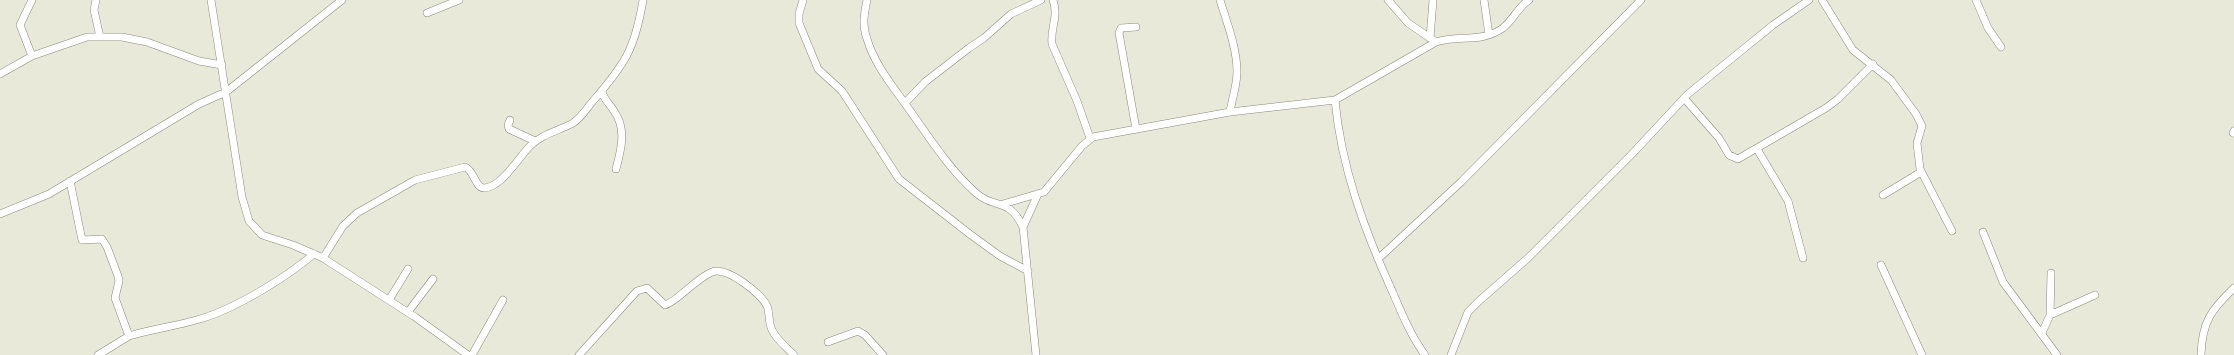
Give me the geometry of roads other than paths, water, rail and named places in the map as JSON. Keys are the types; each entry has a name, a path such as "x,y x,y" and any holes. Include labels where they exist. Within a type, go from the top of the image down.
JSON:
{"street":[{"path":"32,0 20,25 32,56"},
{"path":"96,0 94,10 100,37"},
{"path":"211,0 242,197 249,221 262,235 323,258 408,312 468,355"},
{"path":"0,214 49,194 199,104 226,92 342,0"},
{"path":"426,13 459,0"},
{"path":"323,258 344,226 357,213 409,183 426,176 465,167 469,169 479,186 485,188 490,187 498,182 535,141 572,123 602,90 630,53 639,24 643,0"},
{"path":"803,0 799,14 799,23 818,69 842,91 899,179 966,232 1000,256 1028,271"},
{"path":"867,0 864,27 867,40 877,62 905,103 948,165 976,193 987,200 1003,204 1015,212 1023,227 1036,355"},
{"path":"905,103 931,78 984,38 1011,14 1041,0"},
{"path":"1053,0 1057,16 1051,36 1052,44 1077,101 1090,138"},
{"path":"1220,0 1227,20 1237,66 1237,78 1230,112"},
{"path":"1388,0 1408,23 1433,40"},
{"path":"1433,0 1433,40"},
{"path":"1484,0 1488,35"},
{"path":"1003,204 1038,194 1048,188 1090,138 1230,112 1335,100 1433,40 1472,39 1488,35 1503,28 1529,0"},
{"path":"1378,259 1466,177 1641,0"},
{"path":"1451,355 1468,312 1528,258 1632,154 1684,98 1773,25 1809,0"},
{"path":"1822,0 1853,50 1873,64 1891,80 1921,124 1921,131 1916,143 1921,172 1952,231"},
{"path":"1976,0 1988,28 2001,47"},
{"path":"1136,27 1121,28 1119,33 1136,129"},
{"path":"0,74 32,56 87,37 134,39 178,55 222,65"},
{"path":"1684,98 1719,138 1730,156 1739,158 1757,149 1838,100 1873,64"},
{"path":"602,90 602,96 620,121 622,131 622,145 616,169"},
{"path":"1335,100 1350,177 1378,259 1417,344 1425,355"},
{"path":"510,120 508,125 509,129 535,141"},
{"path":"1757,149 1786,195 1803,258"},
{"path":"1883,195 1921,172"},
{"path":"70,181 82,240 102,239 107,247 119,282 115,298 129,336"},
{"path":"1023,227 1038,194"},
{"path":"1983,232 2004,282 2057,355"},
{"path":"98,355 129,336 153,329 200,319 230,308 303,263 314,254"},
{"path":"1881,265 1922,355"},
{"path":"389,300 408,269"},
{"path":"579,355 637,291 647,288 665,305 691,285 714,271 723,271 733,276 763,300 767,306 772,330 794,355"},
{"path":"2042,333 2050,315 2051,273"},
{"path":"408,312 433,279"},
{"path":"2201,355 2204,332 2209,314 2234,288"},
{"path":"2050,315 2095,295"},
{"path":"472,355 503,300"},
{"path":"828,342 858,332 865,335 883,355"}]}
